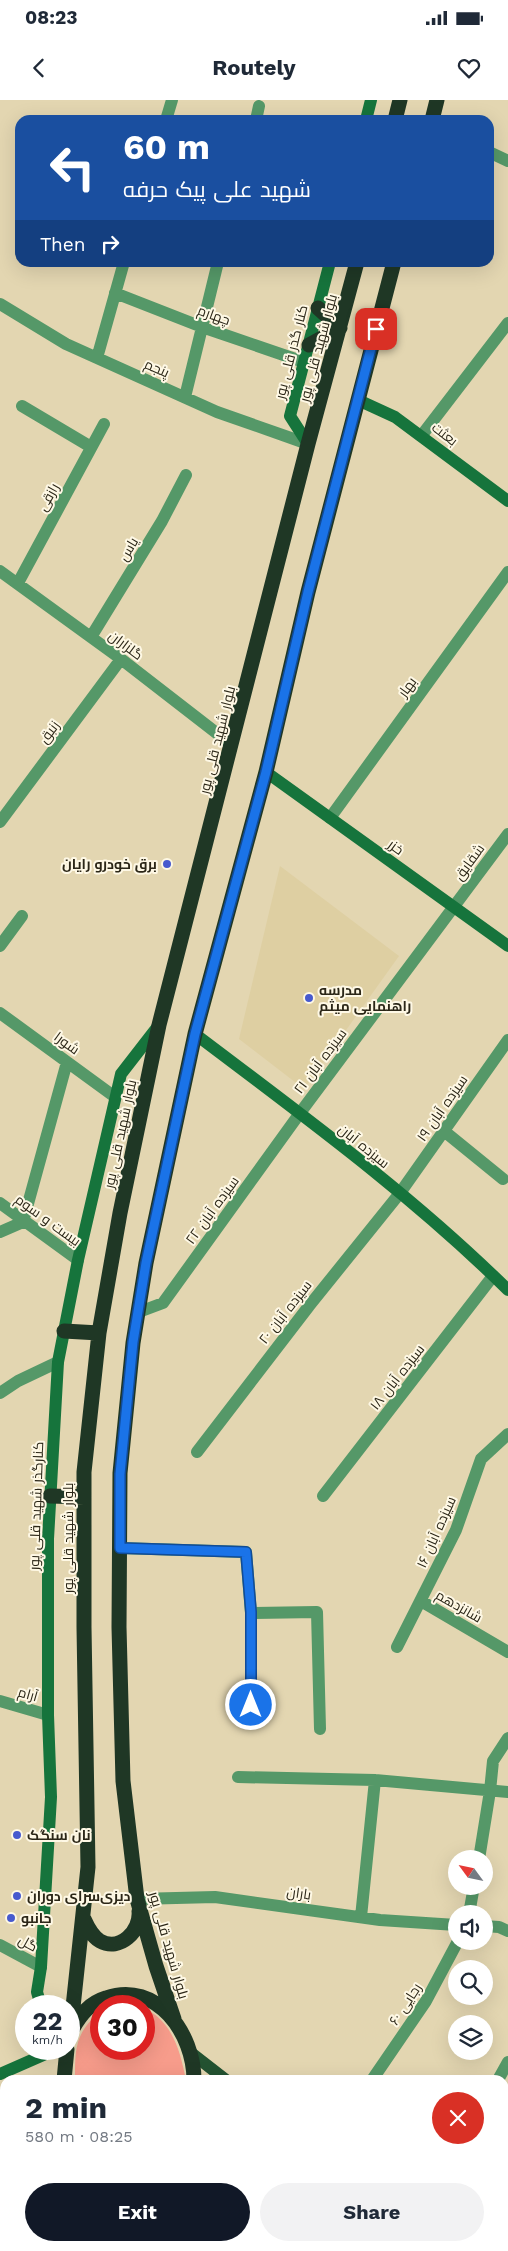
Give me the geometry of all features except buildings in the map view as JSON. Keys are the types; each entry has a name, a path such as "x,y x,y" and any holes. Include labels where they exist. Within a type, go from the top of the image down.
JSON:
{"highway":[{"path":"396,115 400,100"},
{"path":"433,115 437,100"},
{"name":"بلوار شهید قلی پور","path":"74,1995 84,1919 88,1867 84,1472 99,1333 120,1214 159,1026 308,444 356,267"},
{"name":"بلوار شهید قلی پور","path":"174,2019 156,1966 138,1901 123,1781 120,1474 133,1342 146,1263 195,1034 266,772 308,592 393,267"},
{"path":"308,345 340,328 318,308"},
{"path":"64,1331 99,1333"},
{"path":"50,1496 84,1496"},
{"path":"84,1919 91,1934 100,1941 112,1945 125,1940 135,1931 140,1919 138,1901"},
{"path":"80,2015 96,2001 117,1994 139,1995 159,2004 174,2019 184,2035 190,2052 194,2075"},
{"name":"بلوار شهید قلی پور","path":"65,2075 66,2060"}],"main road":[{"path":"190,2052 220,2075"}],"street":[{"path":"168,115 172,100"},
{"path":"367,115 371,100"},
{"path":"257,115 259,106"},
{"path":"494,154 508,161"},
{"path":"97,358 123,267"},
{"path":"185,397 217,267"},
{"name":"کنار گذر قلی پور","path":"308,444 290,416 329,267"},
{"name":"چهارم","path":"115,293 202,327 304,362"},
{"name":"پنجم","path":"0,304 66,344 217,412 308,444"},
{"path":"422,435 508,323"},
{"name":"بعثت","path":"358,400 395,417 422,435 508,501"},
{"path":"22,406 92,447"},
{"name":"رازقی","path":"18,583 104,424"},
{"name":"یاس","path":"91,637 162,521 186,475"},
{"name":"گلزاران","path":"0,571 91,637 232,745"},
{"name":"بهار","path":"330,818 508,572"},
{"name":"زنبق","path":"0,822 121,660"},
{"name":"خزر","path":"266,772 508,946"},
{"name":"شقایق","path":"455,908 508,834"},
{"name":"سیزده آبان ۲۱","path":"300,1113 455,908"},
{"path":"0,946 22,916"},
{"name":"شورا","path":"0,1013 115,1097"},
{"name":"کنارگذر شهید قلی پور","path":"39,1995 51,1797 48,1715 50,1496 58,1362 78,1260 121,1074 159,1026"},
{"name":"سیزده آبان","path":"195,1034 300,1113 400,1193 508,1290"},
{"name":"سیزده آبان ۱۹","path":"400,1193 508,1040"},
{"path":"0,1232 23,1222 67,1062"},
{"name":"سیزده آبان ۲۲","path":"139,1312 163,1303 300,1113"},
{"path":"444,1131 503,1179"},
{"name":"سیزده آبان ۲۰","path":"197,1452 308,1306 400,1193"},
{"name":"بیست و سوم","path":"0,1204 78,1260"},
{"name":"سیزده آبان ۱۸","path":"323,1496 493,1276"},
{"path":"0,1393 18,1381 58,1362"},
{"name":"سیزده آبان ۱۶","path":"396,1647 456,1530 481,1460 508,1434"},
{"path":"120,1548 246,1552 251,1612 251,1705"},
{"name":"شانزدهم","path":"421,1601 508,1652"},
{"path":"251,1612 317,1612 320,1729"},
{"name":"آرام","path":"0,1701 48,1715"},
{"path":"480,1850 490,1792 493,1761 508,1738"},
{"path":"238,1777 375,1780 490,1792 508,1792"},
{"path":"361,1918 375,1780"},
{"name":"باران","path":"138,1901 215,1897 361,1918 448,1924"},
{"path":"493,1927 508,1931"},
{"name":"گل","path":"0,1945 41,1967"},
{"name":"رجایی ۶۰","path":"375,2075 426,2001 453,1950"},
{"path":"0,2074 32,2060"},
{"path":"501,2075 508,2062"}],"shaded area":[{"name":"مدرسه راهنمایی میثم","path":"280,866 399,956 304,1089 239,1039"},
{"path":"155,2015 162,2021 174,2038 185,2075 75,2075 75,2060 80,2060 80,2036 90,2021 90,2060 155,2060"}],"place":[{"name":"برق خودرو رایان","path":"167,864"},
{"name":"مدرسه راهنمایی میثم","path":"309,998"},
{"name":"نان سنگک","path":"17,1835"},
{"name":"دیزی‌سرای دوران","path":"17,1896"},
{"name":"جانبو","path":"11,1918"}],"route":[{"path":"251,1705 251,1612 246,1552 120,1548 120,1474 133,1342 146,1263 195,1034 266,772 308,592 376,329"}]}
